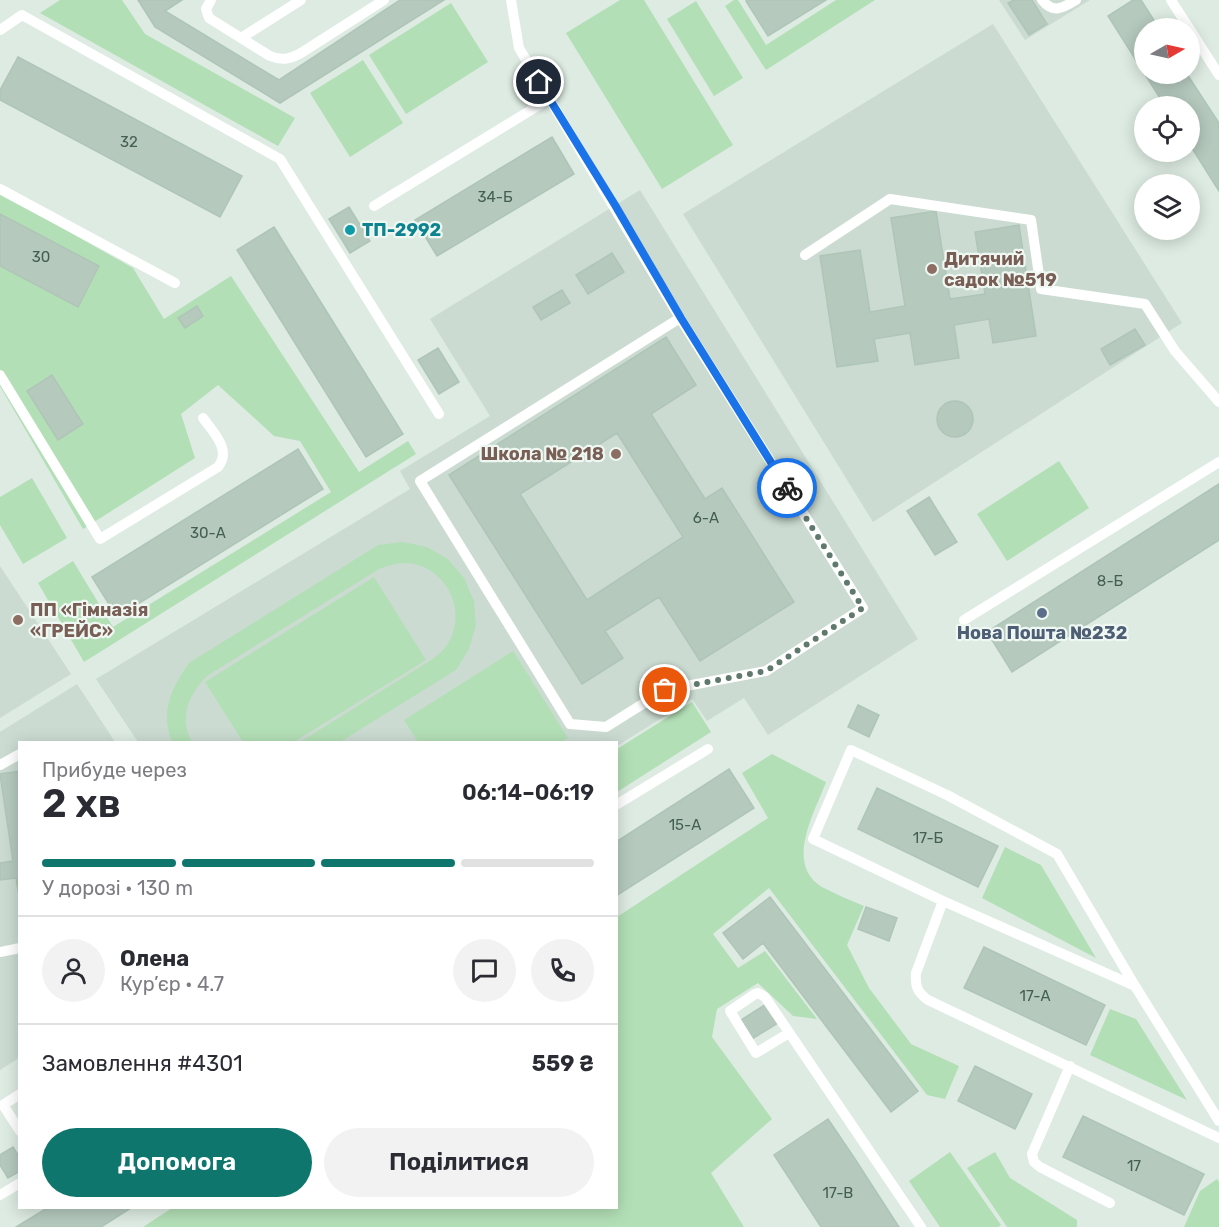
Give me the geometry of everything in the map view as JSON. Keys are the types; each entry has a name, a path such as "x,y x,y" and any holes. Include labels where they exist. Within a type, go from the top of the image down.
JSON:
{"lane":[{"path":"211,0 206,9 209,18 270,56 279,59 289,59 302,53 384,0"},
{"path":"241,38 301,0"},
{"path":"511,0 519,48 681,318 863,608 766,671 665,690 606,727 570,724 420,481 681,318"},
{"path":"1042,0 1048,8 1057,9 1066,7 1077,0"},
{"path":"1171,0 1219,75"},
{"path":"0,30 22,15 280,159 439,414"},
{"path":"374,206 549,99"},
{"path":"0,189 175,283"},
{"path":"805,255 890,199 1031,220 1041,289 1145,304 1175,351 1219,402"},
{"path":"0,375 100,539 218,467 224,460 224,452 203,418"},
{"path":"964,620 1219,462"},
{"path":"618,804 708,749"},
{"path":"1135,986 943,901 813,839 851,750 947,795 1057,854 1219,1121"},
{"path":"0,765 18,755"},
{"path":"943,901 916,973 915,983 919,994 1219,1138"},
{"path":"0,952 18,948"},
{"path":"789,1033 756,1053 730,1011 754,994 762,994 789,1033 921,1227"},
{"path":"1070,1066 1032,1154 1034,1162 1110,1203"},
{"path":"18,1095 1,1106 18,1128"},
{"path":"1,1193 18,1183"}],"shaded area":[{"path":"999,0 1090,0 1025,40"},
{"name":"Дитячий садок №519","path":"993,24 1182,323 873,522 683,214"},
{"name":"Школа № 218","path":"640,190 918,639 768,735 744,698 707,721 692,699 618,745 618,741 137,741 96,679 410,489 400,471 490,416 430,319"},
{"name":"ПП «Гімназія «ГРЕЙС»","path":"0,566 71,674 0,718"},
{"path":"77,684 114,741 18,741 18,1059 0,1070 0,732"}],"green space":[{"path":"60,0 122,0 145,34 295,118 278,146 40,13"},
{"path":"620,0 644,0 733,145 662,189 566,33"},
{"path":"738,0 766,45 836,0 875,0 766,70 725,6"},
{"path":"696,1 743,78 714,96 667,19"},
{"path":"451,3 488,62 406,114 369,55"},
{"path":"363,60 403,123 350,157 310,93"},
{"path":"0,193 133,268 164,319 231,276 359,472 408,441 416,454 84,662 38,583 73,561 113,627 331,492 300,441 274,436 218,385 181,414 195,458 83,529 0,386"},
{"path":"1059,461 1089,508 1007,561 977,514"},
{"path":"32,478 67,538 23,564 0,525 0,497"},
{"path":"403,542 427,547 448,559 464,578 474,601 476,625 469,649 456,670 342,741 302,741 434,658 447,645 453,633 455,608 446,585 438,576 415,564 392,565 379,569 207,676 191,698 186,715 186,724 192,741 172,741 167,710 177,682 189,663 378,545"},
{"path":"374,577 426,660 296,741 242,741 205,682"},
{"path":"513,651 568,738 563,741 417,741 404,720"},
{"path":"692,702 711,732 618,791 618,748"},
{"path":"772,754 826,782 806,837 805,865 811,877 822,887 864,906 847,945 869,988 911,1044 959,1066 945,1099 927,1095 769,888 713,934 738,968 765,951 817,1019 793,1016 758,983 717,1009 712,1037 772,1119 711,1173 744,1227 143,1227 170,1209 618,1209 618,916 768,818 742,773"},
{"path":"1005,847 1041,865 1096,958 982,898"},
{"path":"1110,1009 1136,1019 1187,1100 1090,1055"},
{"path":"950,1152 1001,1225 998,1227 940,1227 909,1181"},
{"path":"995,1152 1010,1178 1077,1220 1077,1227 1007,1227 967,1168"},
{"path":"1217,1179 1219,1182 1219,1227 1184,1227 1200,1191"}],"building":[{"path":"138,0 182,0 165,11 279,80 400,0 444,0 280,103 155,27"},
{"path":"826,0 768,36 746,1"},
{"path":"1014,0 1032,0 1047,24 1029,35 1008,3"},
{"path":"1133,0 1141,0 1153,18 1134,18 1134,57 1108,16"},
{"path":"18,57 242,176 220,217 0,100 0,90"},
{"path":"1151,84 1194,84 1219,123 1219,191 1200,161 1200,96 1159,96"},
{"path":"552,137 574,174 437,256 415,220"},
{"name":"ТП-2992","path":"349,207 370,241 350,253 329,219"},
{"path":"936,211 950,299 985,294 975,232 1019,225 1036,336 993,343 989,319 954,325 959,358 915,365 910,333 874,339 878,361 837,367 820,256 860,250 870,312 905,306 891,218"},
{"path":"0,214 99,266 78,307 0,266"},
{"path":"274,227 403,434 366,457 237,250"},
{"path":"612,253 624,272 588,294 576,275"},
{"path":"562,290 570,303 541,320 533,307"},
{"path":"197,306 203,316 185,328 178,318"},
{"path":"1135,329 1145,345 1110,365 1101,349"},
{"path":"666,337 696,385 651,414 705,499 722,488 794,602 700,661 659,597 605,631 623,658 582,684 449,475","holes":["617,433 683,537 587,600 520,494"]},
{"path":"438,348 459,382 439,394 418,360"},
{"path":"52,375 83,424 58,440 27,391"},
{"path":"955,401 968,406 973,419 968,432 955,437 942,432 937,419 942,406"},
{"path":"298,449 323,489 117,617 92,577"},
{"path":"1219,484 1219,540 1012,672 987,632"},
{"path":"929,497 957,542 935,555 907,511"},
{"path":"858,705 879,715 869,737 848,727"},
{"path":"729,769 754,808 618,895 618,841"},
{"path":"18,771 18,890 16,878 0,880 0,863 13,861 0,774"},
{"path":"877,788 998,846 978,887 858,829"},
{"path":"770,897 918,1091 891,1112 763,943 743,959 723,933"},
{"path":"866,907 897,918 889,941 858,929"},
{"path":"984,947 1105,1005 1086,1045 964,988"},
{"path":"766,1004 778,1023 752,1039 741,1020"},
{"path":"975,1066 1032,1094 1015,1129 958,1101"},
{"path":"1083,1116 1204,1174 1184,1215 1063,1157"},
{"path":"828,1119 899,1227 821,1227 774,1155"},
{"path":"13,1147 18,1155 18,1172 8,1178 0,1165 0,1155"},
{"path":"45,1209 129,1209 101,1227 16,1227"}],"way so far":[{"path":"665,690 766,671 863,608 787,488"}],"place":[{"name":"ТП-2992","path":"350,230"},
{"name":"Дитячий садок №519","path":"932,269"},
{"name":"Школа № 218","path":"616,454"},
{"name":"Нова Пошта №232","path":"1042,613"},
{"name":"ПП «Гімназія «ГРЕЙС»","path":"18,620"}],"route":[{"path":"539,82 681,318 787,488"}]}
